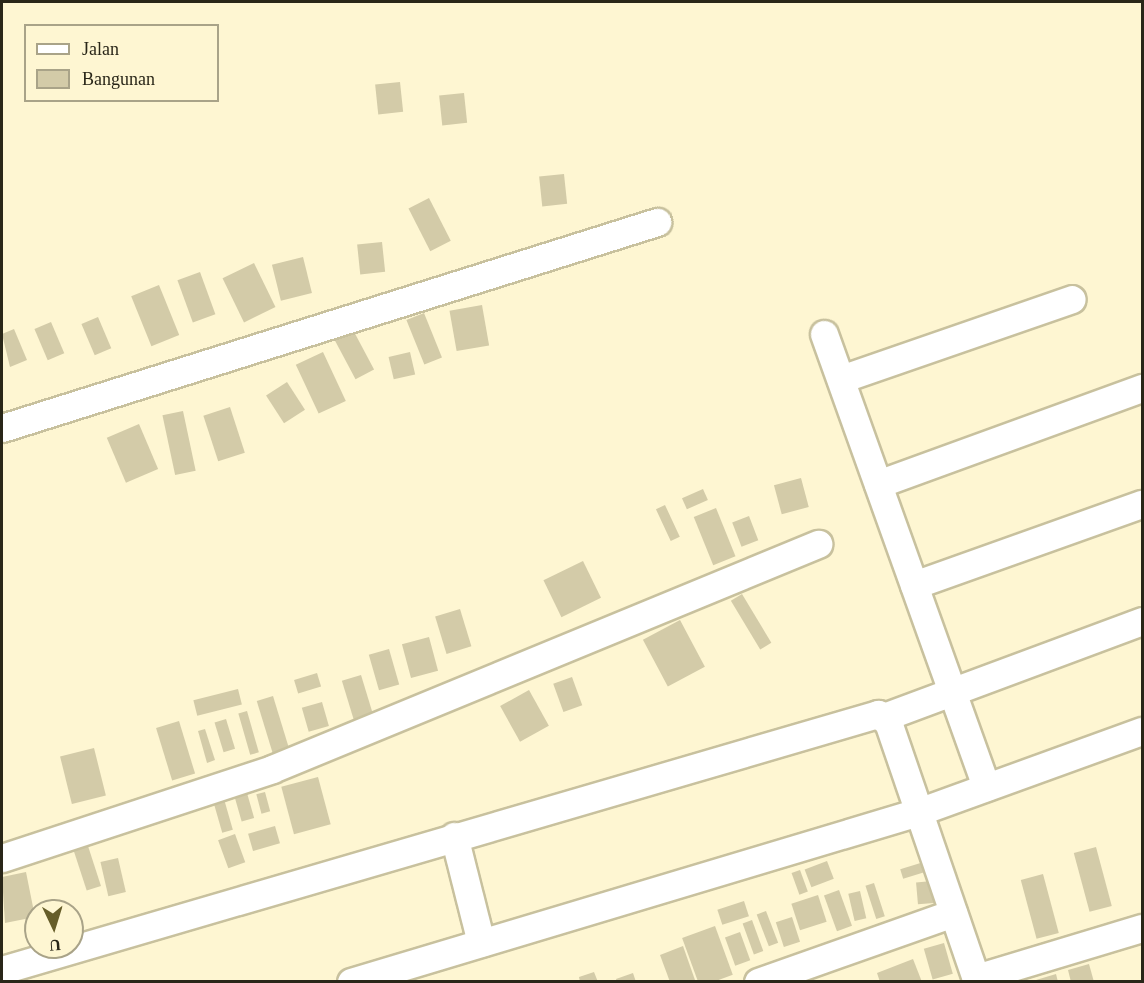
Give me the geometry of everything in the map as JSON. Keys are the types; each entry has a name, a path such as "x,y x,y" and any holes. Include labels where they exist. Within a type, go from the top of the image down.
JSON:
{"street":[{"path":"2,428 657,222"},
{"path":"840,379 1071,299"},
{"path":"824,334 986,787"},
{"path":"878,484 1143,388"},
{"path":"914,585 1143,504"},
{"path":"2,858 272,769 818,544"},
{"path":"2,970 864,716 884,717 1143,621"},
{"path":"884,717 953,913 989,975 1143,928"},
{"path":"351,981 918,812 1143,731"},
{"path":"454,836 481,943"},
{"path":"758,981 953,913"}],"building":[{"path":"400,82 403,112 378,114 375,85"},
{"path":"464,93 467,123 442,125 439,96"},
{"path":"564,174 567,204 542,206 539,177"},
{"path":"429,198 451,241 430,251 409,208"},
{"path":"382,242 385,272 360,274 357,245"},
{"path":"303,257 312,293 281,301 272,265"},
{"path":"254,263 275,307 244,322 223,278"},
{"path":"200,272 215,314 193,322 177,280"},
{"path":"159,285 179,335 151,346 131,296"},
{"path":"482,305 489,345 457,351 450,311"},
{"path":"424,313 442,358 424,365 406,320"},
{"path":"98,317 111,348 95,355 81,324"},
{"path":"51,322 64,353 48,360 34,329"},
{"path":"352,328 374,369 356,379 333,338"},
{"path":"14,329 27,360 10,367 2,334"},
{"path":"323,352 346,401 319,414 296,365"},
{"path":"410,352 415,374 394,379 389,357"},
{"path":"287,382 305,410 284,423 266,396"},
{"path":"230,407 245,453 218,461 203,416"},
{"path":"183,411 196,471 175,475 162,415"},
{"path":"139,424 158,469 126,483 107,438"},
{"path":"801,478 809,507 782,514 774,485"},
{"path":"703,489 708,500 687,509 682,498"},
{"path":"665,505 680,537 671,541 656,509"},
{"path":"716,508 735,556 713,565 694,517"},
{"path":"749,516 758,540 742,547 732,522"},
{"path":"583,561 601,598 561,617 543,580"},
{"path":"742,594 771,643 760,650 731,601"},
{"path":"460,609 471,646 447,654 435,617"},
{"path":"680,620 705,667 668,687 643,640"},
{"path":"429,637 438,671 411,678 402,644"},
{"path":"389,649 399,685 379,690 369,655"},
{"path":"317,673 321,686 298,693 294,680"},
{"path":"361,675 373,715 354,721 342,681"},
{"path":"572,677 582,705 563,712 553,684"},
{"path":"238,689 242,705 197,716 193,700"},
{"path":"529,690 549,726 520,742 500,706"},
{"path":"273,696 289,750 273,755 257,701"},
{"path":"322,702 329,726 309,732 302,708"},
{"path":"247,711 259,752 250,755 238,713"},
{"path":"226,719 235,749 224,752 215,723"},
{"path":"179,721 195,774 172,781 156,728"},
{"path":"205,729 215,760 207,763 198,731"},
{"path":"94,748 106,796 72,804 60,756"},
{"path":"318,777 331,824 294,834 281,787"},
{"path":"265,792 270,811 261,814 256,794"},
{"path":"247,793 254,818 242,822 235,797"},
{"path":"224,799 233,830 222,833 213,802"},
{"path":"275,826 280,843 253,851 248,834"},
{"path":"235,834 245,862 228,868 218,840"},
{"path":"88,846 101,886 87,891 74,851"},
{"path":"1096,847 1112,906 1090,912 1074,853"},
{"path":"118,858 126,892 108,896 100,862"},
{"path":"827,861 834,879 811,887 805,870"},
{"path":"927,861 930,871 903,879 900,869"},
{"path":"800,870 808,892 799,895 792,873"},
{"path":"26,872 31,899 24,899 24,919 5,923 2,877"},
{"path":"1043,874 1059,933 1037,939 1021,880"},
{"path":"932,881 934,903 918,904 916,882"},
{"path":"874,883 885,916 876,919 865,886"},
{"path":"839,890 852,926 837,931 824,895"},
{"path":"860,891 866,918 855,921 848,894"},
{"path":"818,895 827,922 800,930 791,904"},
{"path":"744,901 749,916 722,925 717,910"},
{"path":"766,911 778,943 769,946 757,915"},
{"path":"792,917 800,942 784,947 776,922"},
{"path":"752,920 763,951 754,954 743,923"},
{"path":"715,926 733,975 713,982 698,982 682,938"},
{"path":"740,932 750,960 735,966 725,937"},
{"path":"944,943 953,974 933,980 924,949"},
{"path":"683,946 695,980 670,982 660,955"},
{"path":"913,959 922,982 880,982 877,973"},
{"path":"1089,964 1094,982 1071,982 1068,970"},
{"path":"594,972 598,982 580,982 579,977"},
{"path":"633,973 636,982 617,982 616,979"},
{"path":"1056,974 1058,982 1036,982 1036,980"}]}
